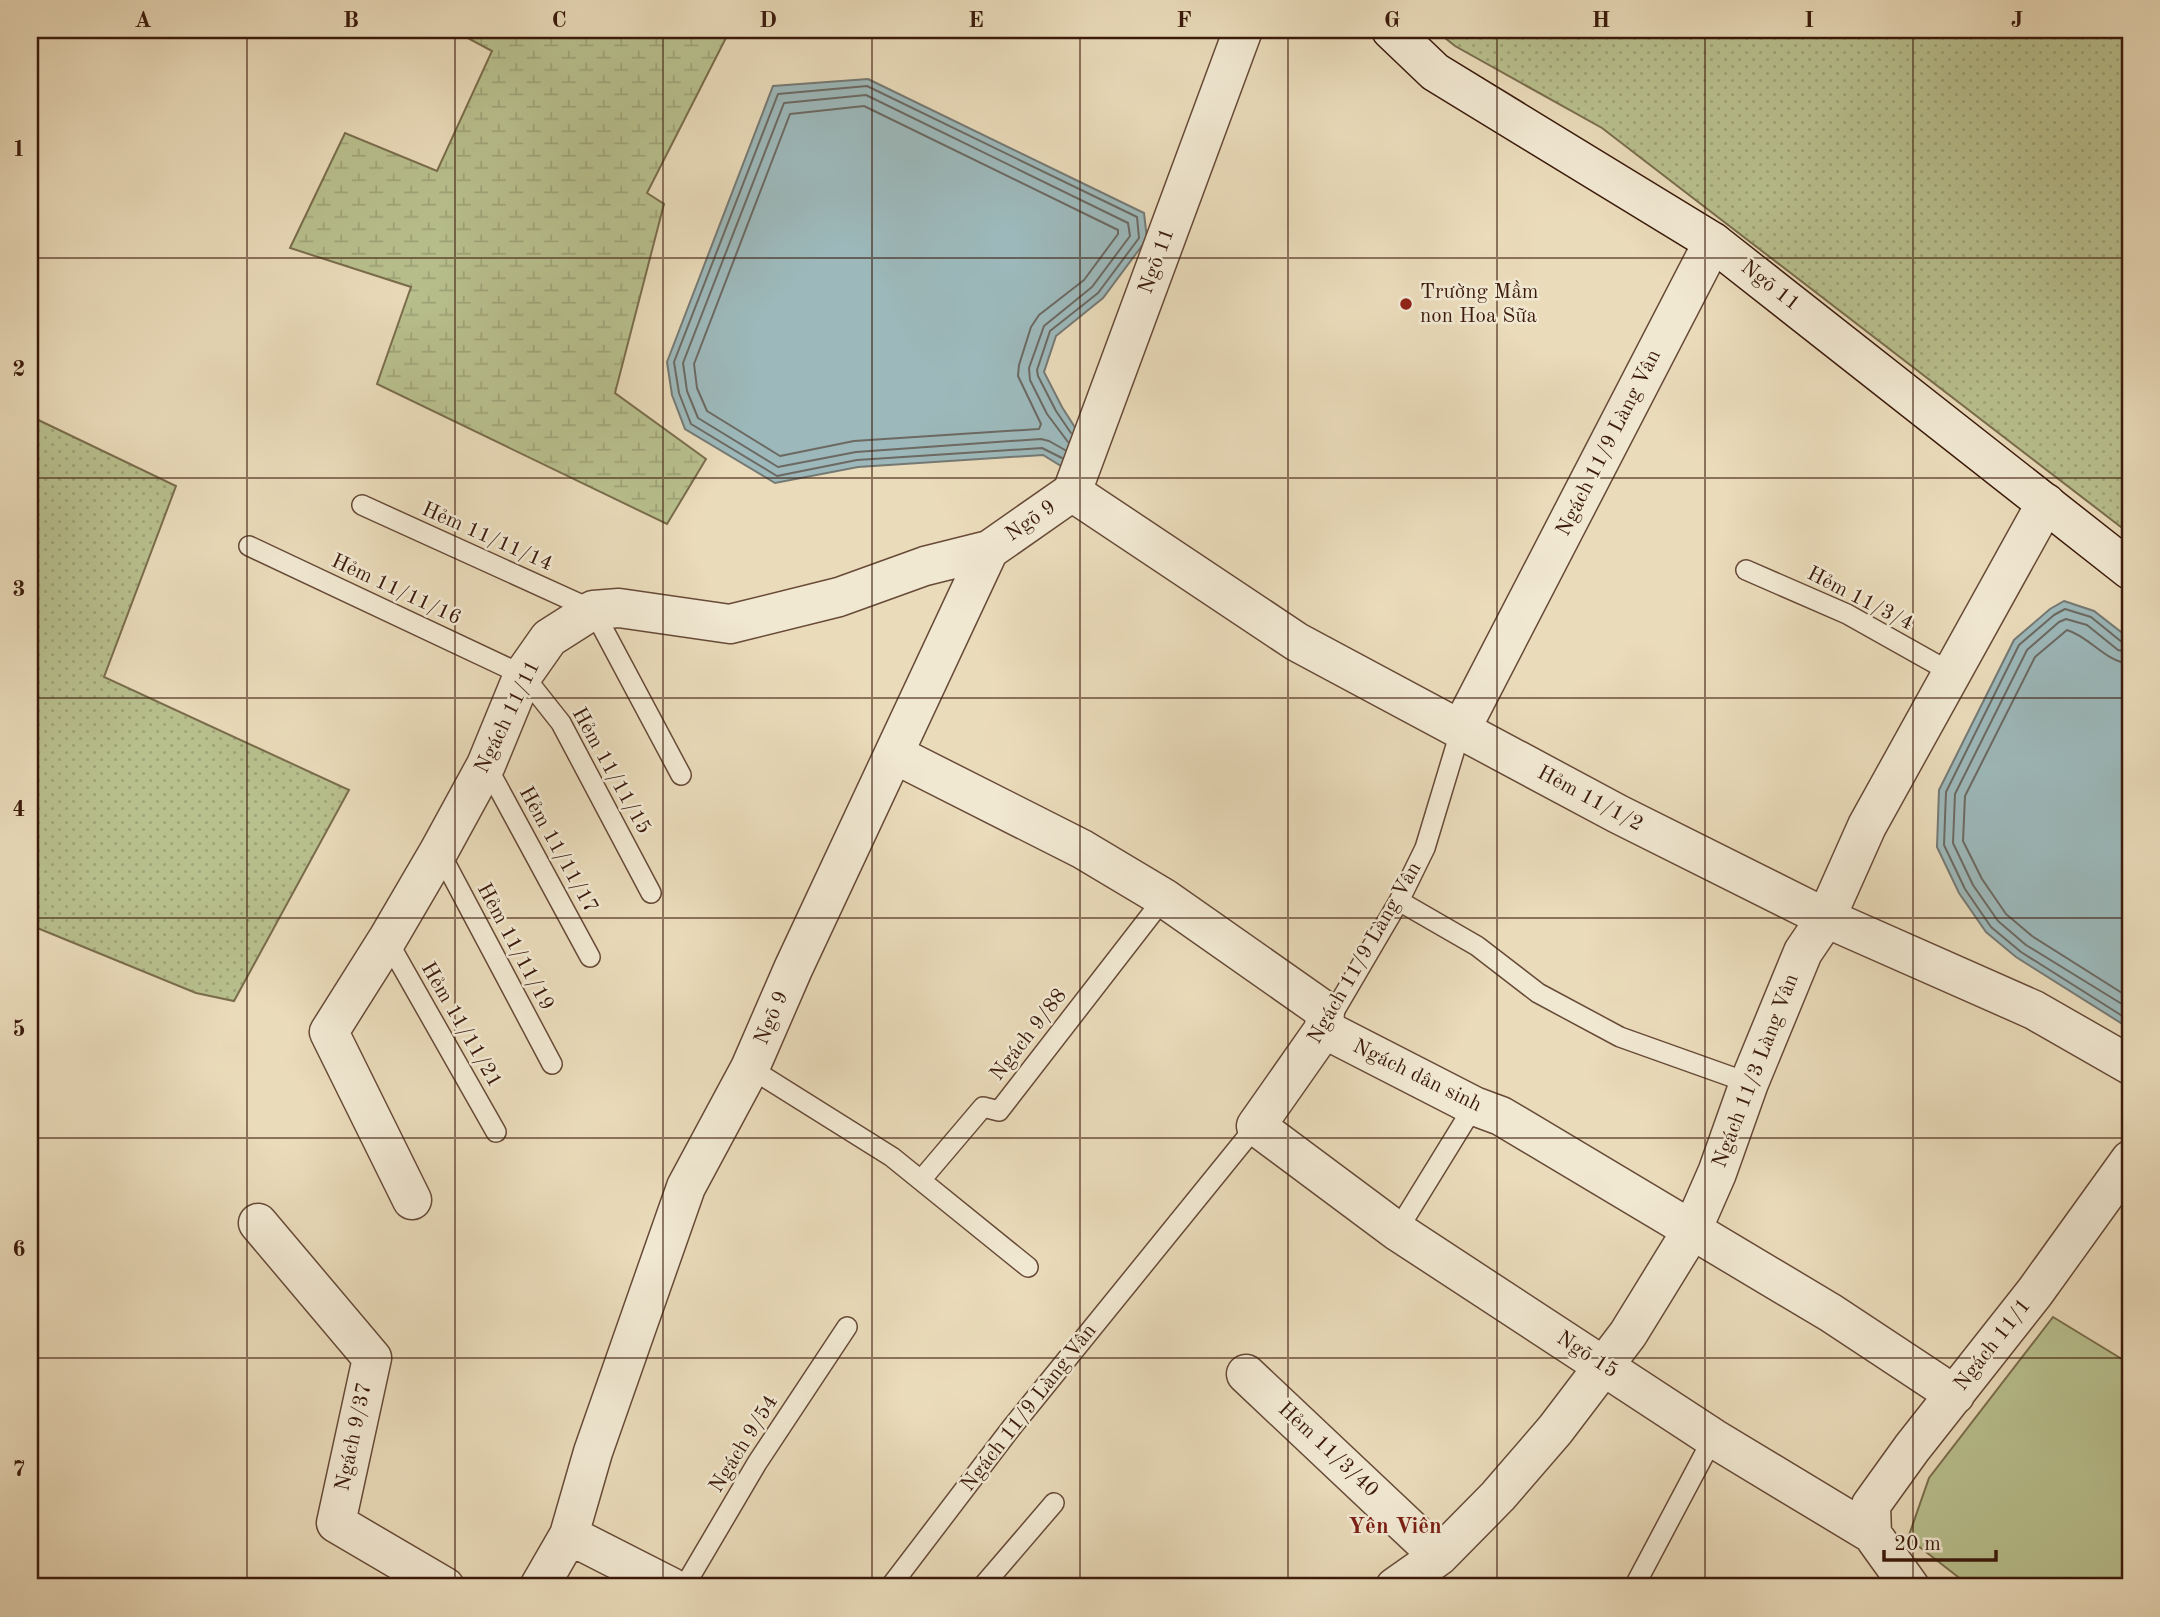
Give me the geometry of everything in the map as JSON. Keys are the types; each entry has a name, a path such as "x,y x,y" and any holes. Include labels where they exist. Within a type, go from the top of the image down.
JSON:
{"street":[{"name":"Ngõ 11","path":"1072,492 1243,30"},
{"name":"Ngõ 11","path":"1391,30 1435,72 1713,242 2130,570"},
{"name":"Ngách 11/9 Làng Vân","path":"1461,729 1713,242"},
{"name":"Ngõ 9","path":"539,1587 569,1535 593,1452 686,1187 750,1068 793,969 989,550 1072,492"},
{"name":"Hẻm 11/1/2","path":"1072,492 1297,642 1618,814 1826,918 2034,1010 2130,1065"},
{"name":"Ngách 11/3 Làng Vân","path":"1395,1587 1439,1556 1498,1496 1555,1430 1628,1334 1692,1230 1803,952 1826,918 1867,826 2046,503"},
{"path":"593,610 619,608 730,624 839,597 925,566 989,550"},
{"name":"Ngách 11/11","path":"412,1200 329,1032 387,940 486,765 523,675 549,638 593,610"},
{"path":"894,754 1082,849 1164,898 1325,1011 1324,1029"},
{"name":"Ngách 11/9 Làng Vân","path":"1256,1126 1324,1029"},
{"name":"Ngách dân sinh","path":"1324,1029 1474,1106 1502,1116 1831,1313 1955,1395"},
{"name":"Ngõ 15","path":"1256,1126 1397,1231 1713,1438 1872,1534 1910,1587"},
{"name":"Ngách 11/1","path":"1872,1534 1871,1505 2035,1292 2130,1160"},
{"name":"Ngách 9/37","path":"258,1223 372,1358 336,1523 445,1587"},
{"name":"Hẻm 11/3/40","path":"1246,1374 1439,1556"},
{"path":"569,1535 671,1587"}],"lane":[{"name":"Hẻm 11/11/14","path":"362,505 593,610"},
{"name":"Hẻm 11/11/16","path":"249,546 523,675"},
{"name":"Hẻm 11/3/4","path":"1746,570 1847,614 1952,673"},
{"path":"593,610 681,775"},
{"name":"Hẻm 11/11/15","path":"523,675 561,723 651,893"},
{"name":"Ngách 11/9 Làng Vân","path":"1324,1029 1399,901 1425,848 1461,729"},
{"name":"Hẻm 11/11/17","path":"486,765 590,957"},
{"name":"Hẻm 11/11/19","path":"439,851 551,1064"},
{"name":"Ngách 9/88","path":"921,1180 983,1107 999,1111 1164,898"},
{"path":"1399,901 1477,946 1538,993 1620,1037 1749,1083"},
{"name":"Hẻm 11/11/21","path":"387,940 496,1132"},
{"path":"750,1068 892,1157 1028,1267"},
{"path":"1397,1231 1474,1106"},
{"name":"Ngách 11/9 Làng Vân","path":"890,1587 1020,1416 1256,1126"},
{"name":"Ngách 9/54","path":"684,1587 757,1463 846,1327"},
{"path":"1634,1587 1713,1438"},
{"path":"982,1587 1054,1503"}],"green space":[{"path":"453,30 730,30 647,193 664,204 615,393 706,459 667,524 377,384 411,287 290,248 345,133 437,171 492,51"},
{"path":"1435,30 2130,30 2130,534 1602,128 1455,46"},
{"path":"30,416 176,486 104,677 349,790 234,1001 196,993 30,925"},
{"path":"2053,1317 2130,1364 2130,1587 1971,1587 1908,1538 1929,1478"}],"water":[{"path":"868,79 1144,213 1147,239 1103,298 1056,336 1044,372 1076,429 1074,474 1043,455 858,467 775,483 685,429 672,395 667,362 773,86"},
{"path":"30,568 37,572 30,638"},
{"path":"2064,601 2094,611 2130,639 2130,1025 2124,1025 2016,957 1986,932 1959,893 1937,847 1939,790 2014,640 2050,609"}],"place":[{"name":"Trường Mầm non Hoa Sữa","path":"1406,304"}],"district":[{"name":"Yên Viên","path":"1395,1526"}]}
